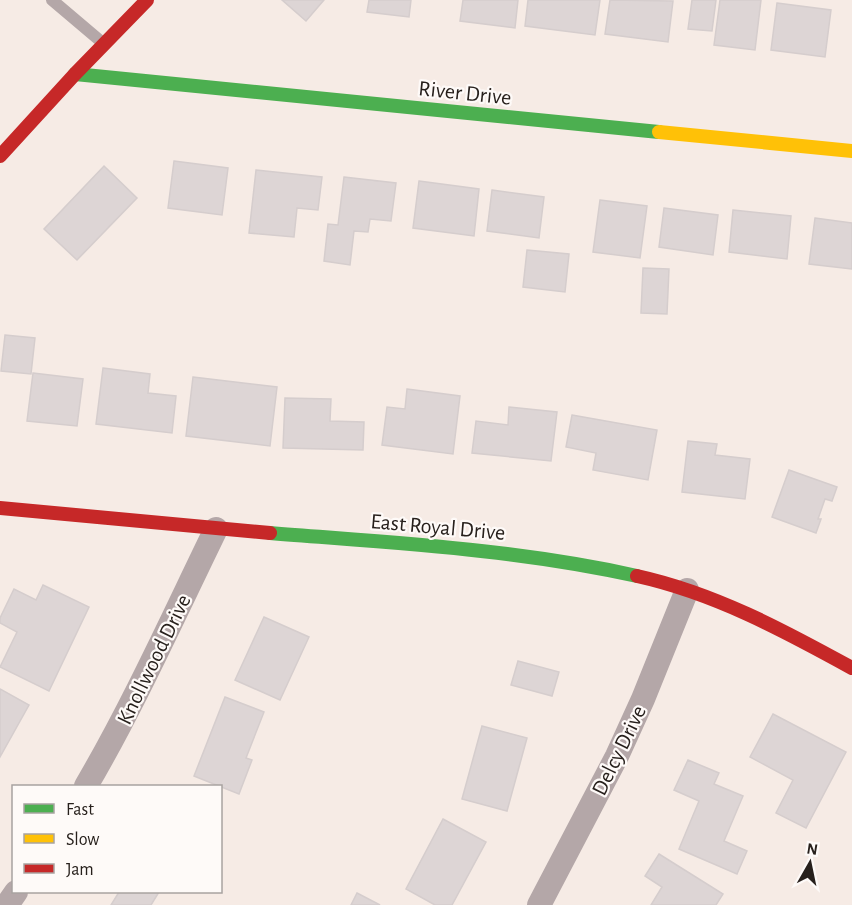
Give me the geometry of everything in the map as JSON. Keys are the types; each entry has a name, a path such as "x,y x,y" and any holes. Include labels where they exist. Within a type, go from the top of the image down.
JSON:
{"street":[{"path":"0,156 147,0"},
{"name":"River Drive","path":"75,74 852,151"},
{"name":"East Royal Drive","path":"0,508 216,529 471,549 545,557 616,570 725,603 778,627 852,668"},
{"name":"Knollwood Drive","path":"87,785 151,664 216,529"},
{"name":"Delcy Drive","path":"539,905 617,756 643,699 687,590"}],"lane":[{"path":"52,0 105,44"}],"building":[{"path":"282,0 324,0 306,21"},
{"path":"369,0 411,0 409,17 367,12"},
{"path":"463,0 518,0 515,28 460,21"},
{"path":"528,0 600,0 595,35 525,26"},
{"path":"610,0 673,1 668,42 605,34"},
{"path":"692,0 716,0 712,31 688,29"},
{"path":"720,0 761,0 755,50 714,45"},
{"path":"777,3 831,10 825,57 771,50"},
{"path":"174,161 228,168 222,215 168,208"},
{"path":"104,166 137,198 77,260 44,229"},
{"path":"256,170 322,177 318,210 297,208 294,237 249,233"},
{"path":"344,177 396,183 391,221 370,219 368,232 354,231 350,265 324,261 328,224 338,225"},
{"path":"419,181 479,189 474,236 413,228"},
{"path":"492,190 544,197 539,238 487,231"},
{"path":"600,200 647,206 640,258 593,252"},
{"path":"664,208 718,215 713,255 659,247"},
{"path":"733,210 791,216 787,259 729,252"},
{"path":"815,218 852,223 852,269 809,264"},
{"path":"527,250 569,254 565,292 523,287"},
{"path":"643,268 669,269 667,314 641,313"},
{"path":"5,335 35,338 31,374 1,371"},
{"path":"103,368 150,374 148,393 176,396 172,433 96,424"},
{"path":"33,373 83,379 77,426 27,421"},
{"path":"193,377 277,387 270,446 186,436"},
{"path":"407,389 460,396 453,454 382,445 387,407 405,409"},
{"path":"285,398 331,399 330,421 364,422 363,450 283,448"},
{"path":"509,407 557,412 551,461 472,453 476,421 508,425"},
{"path":"572,415 657,430 648,480 593,470 596,453 566,447"},
{"path":"688,441 717,444 715,455 750,459 745,499 682,492"},
{"path":"789,470 837,487 832,501 825,499 816,533 772,517"},
{"path":"43,585 89,607 49,691 0,667 17,632 0,623 0,618 14,589 36,600"},
{"path":"264,617 309,637 280,700 235,680"},
{"path":"518,661 559,672 552,696 511,685"},
{"path":"0,689 29,705 0,757"},
{"path":"225,697 264,712 246,758 252,760 239,794 222,787 222,785 194,776"},
{"path":"773,714 846,752 806,828 776,813 793,780 750,757"},
{"path":"482,726 527,738 507,811 462,799"},
{"path":"688,760 719,773 714,784 743,796 724,841 747,851 737,874 679,849 699,801 674,790"},
{"path":"443,819 486,842 452,905 435,905 406,889"},
{"path":"659,854 723,894 716,905 651,905 662,887 645,876"},
{"path":"118,893 158,893 151,905 111,905"},
{"path":"357,893 380,905 351,905"}],"traffic: fast":[{"path":"75,74 659,132"},
{"path":"270,533 500,553 637,576"}],"traffic: slow":[{"path":"659,132 852,151"}],"traffic: jam":[{"path":"0,156 147,0"},
{"path":"0,508 270,533"},
{"path":"637,576 693,592 748,614 852,668"}]}
